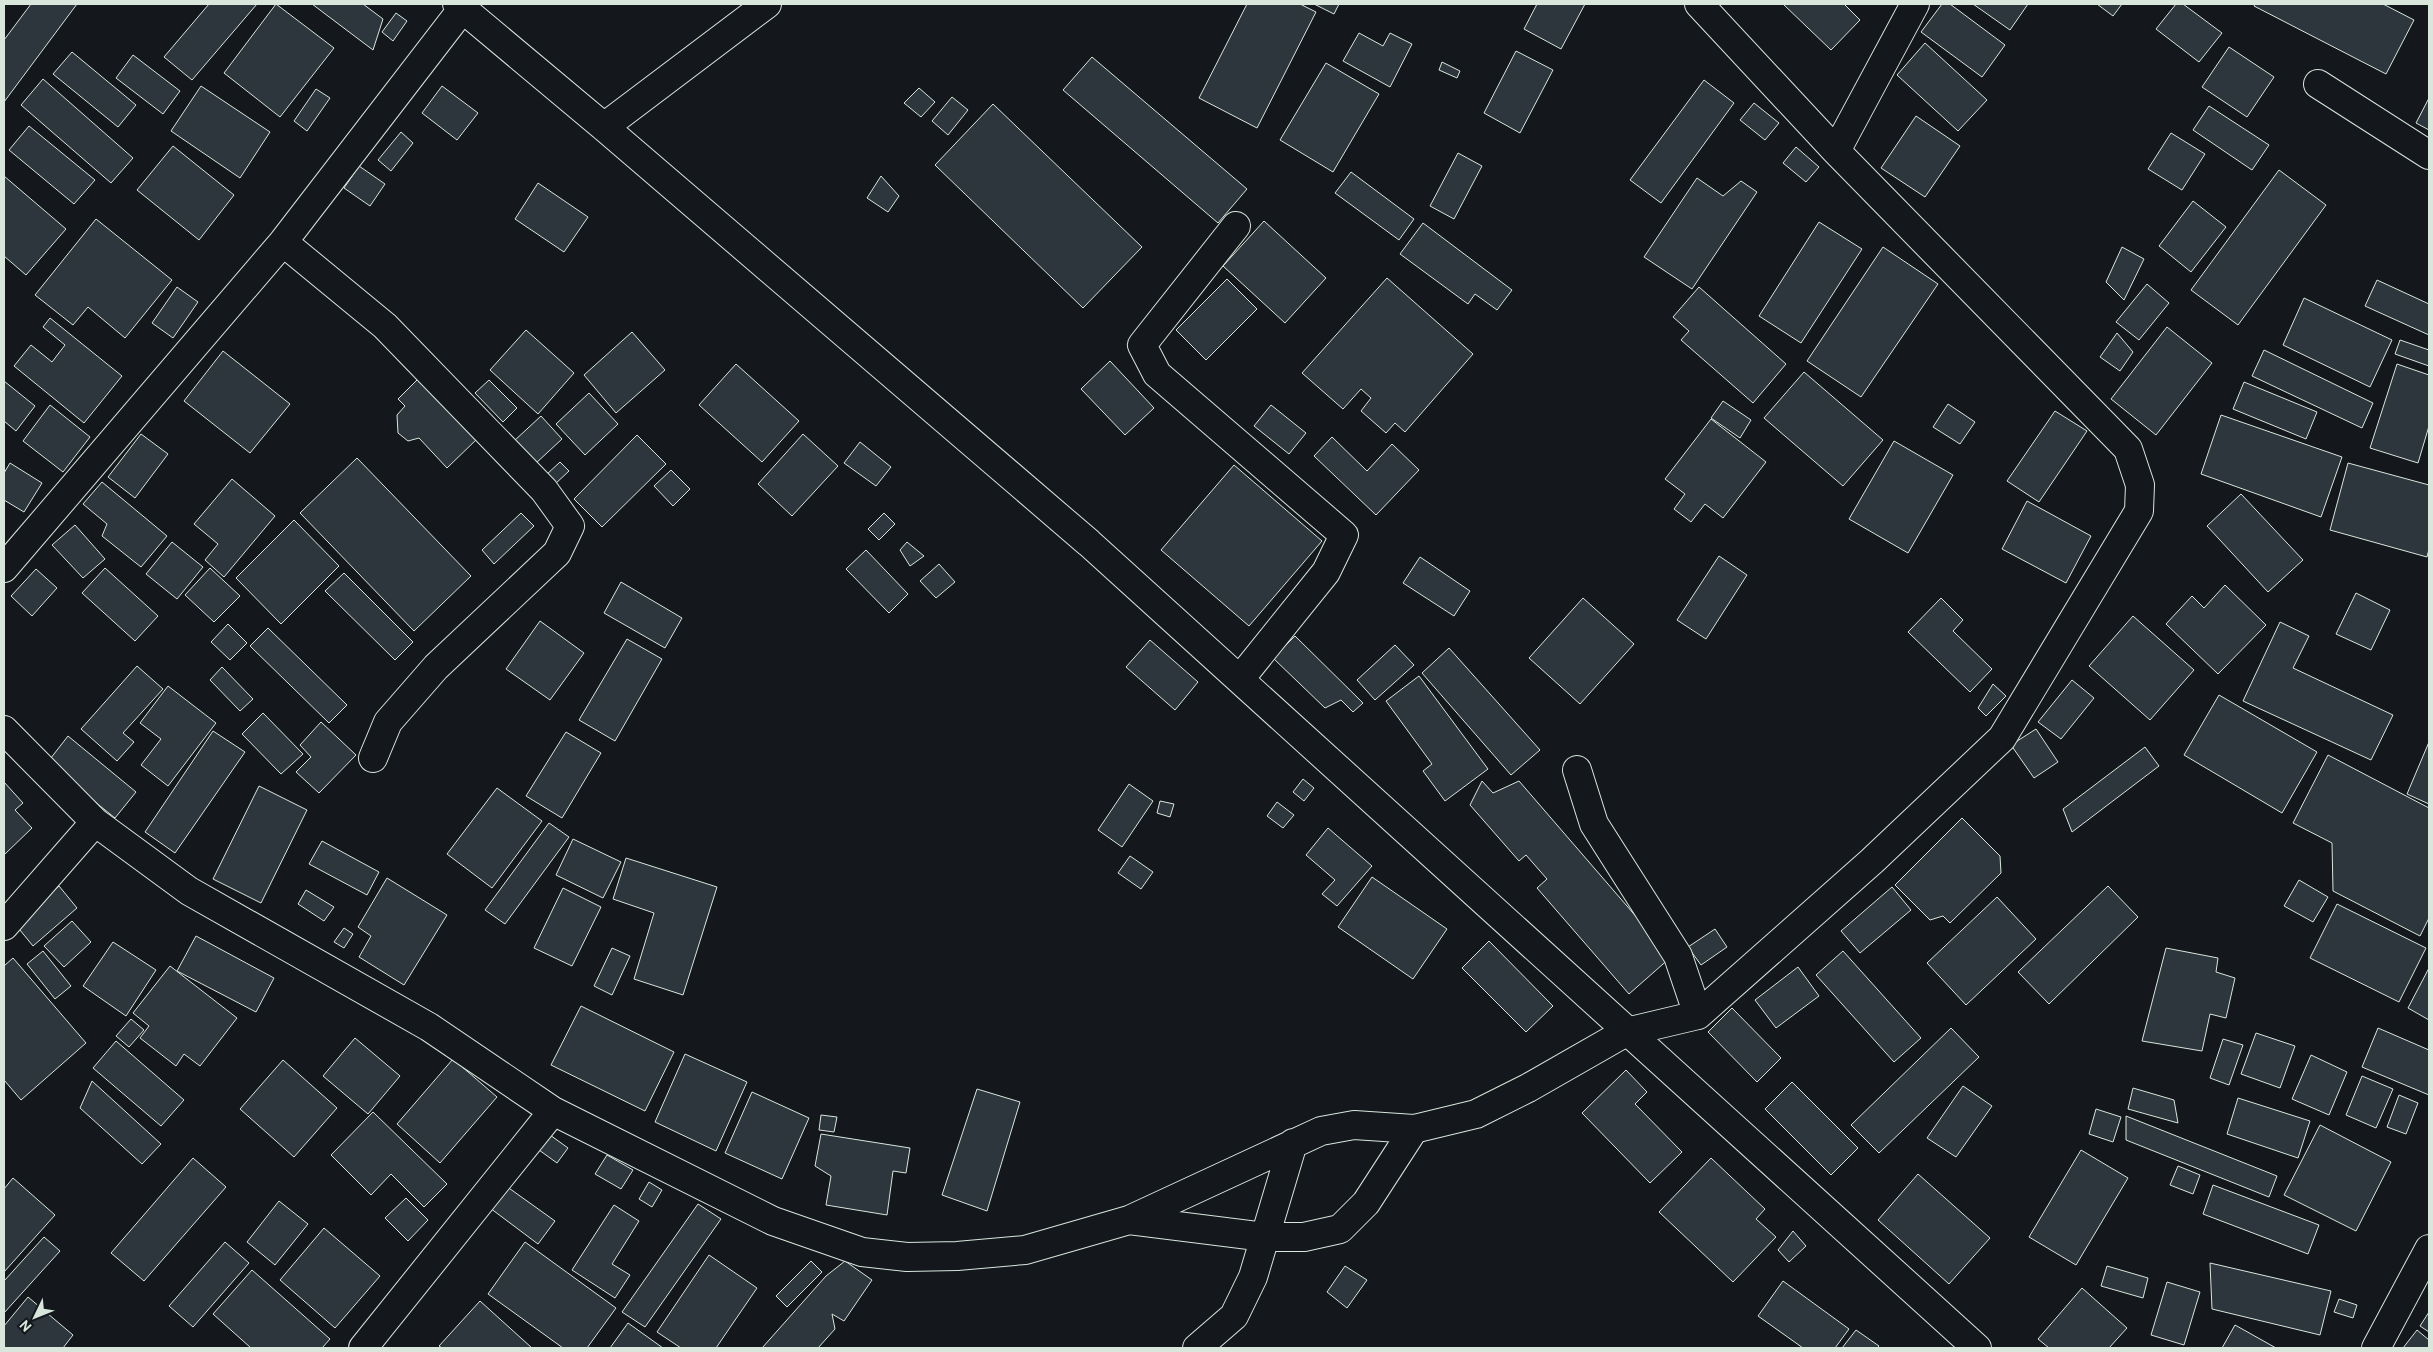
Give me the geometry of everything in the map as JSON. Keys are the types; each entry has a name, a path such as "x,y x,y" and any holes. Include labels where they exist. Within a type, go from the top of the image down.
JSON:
{"street":[{"path":"604,127 767,4"},
{"path":"4,730 95,822 189,891 429,1027 553,1111 773,1221 862,1252 906,1257 957,1256 1025,1250 1129,1220 1321,1130 1354,1125 1414,1129 1476,1114 1528,1088 1626,1032 1698,1015 1872,860 2002,738 2139,511 2140,485 2128,449 1836,151 1699,4"},
{"path":"1836,151 1915,4"},
{"path":"4,568 283,242 460,6 1089,543 1626,1032 1977,1348"},
{"path":"2318,84 2429,155"},
{"path":"1236,226 1142,345 1157,374 1344,535 1326,572 1240,679"},
{"path":"283,242 385,326 544,490 570,526 557,553 436,667 388,722 373,758"},
{"path":"1577,770 1594,824 1678,956 1698,1015"},
{"path":"4,926 95,822"},
{"path":"376,1344 553,1111"},
{"path":"1129,1220 1265,1237 1304,1237 1340,1229 1366,1203 1414,1129"},
{"path":"1197,1348 1234,1316 1254,1278 1293,1143"},
{"path":"2376,1348 2429,1248"}],"building":[{"path":"31,4 77,4 4,102 4,40"},
{"path":"209,4 257,4 192,80 164,57"},
{"path":"276,4 334,48 280,117 224,73"},
{"path":"312,4 363,4 383,19 373,50"},
{"path":"1247,4 1300,4 1316,12 1257,128 1199,98"},
{"path":"1314,4 1339,4 1334,14"},
{"path":"1537,4 1585,4 1561,49 1524,29"},
{"path":"1783,4 1844,4 1860,20 1831,50"},
{"path":"1942,4 1950,4 2005,45 1982,77 1921,32"},
{"path":"1973,4 2028,4 2010,30"},
{"path":"2097,4 2122,4 2113,16"},
{"path":"2176,4 2183,4 2222,33 2199,62 2156,29"},
{"path":"2255,4 2383,4 2414,20 2386,74 2254,6"},
{"path":"396,13 407,21 393,41 382,32"},
{"path":"1359,33 1383,46 1390,33 1412,44 1390,87 1343,61"},
{"path":"1925,43 1987,100 1958,131 1897,75"},
{"path":"2229,47 2274,77 2247,117 2202,87"},
{"path":"1516,51 1553,70 1520,133 1484,113"},
{"path":"72,52 136,105 118,127 53,74"},
{"path":"133,55 180,91 163,114 116,78"},
{"path":"1092,57 1247,189 1218,223 1063,90"},
{"path":"1442,62 1460,71 1457,78 1439,70"},
{"path":"1326,63 1379,94 1333,172 1280,140"},
{"path":"43,79 133,158 111,183 21,105"},
{"path":"1704,80 1734,103 1661,203 1630,180"},
{"path":"201,86 270,132 240,178 171,131"},
{"path":"442,86 478,113 457,140 422,113"},
{"path":"919,88 935,102 921,117 904,103"},
{"path":"316,89 330,98 307,131 294,121"},
{"path":"952,97 968,110 948,135 932,121"},
{"path":"2429,98 2429,130 2416,123"},
{"path":"1754,103 1779,123 1765,140 1740,120"},
{"path":"993,104 1142,247 1083,308 935,165"},
{"path":"2209,106 2269,145 2252,170 2193,130"},
{"path":"1916,116 1960,146 1925,197 1881,168"},
{"path":"29,126 95,180 74,204 9,150"},
{"path":"401,132 413,143 391,171 378,160"},
{"path":"2171,133 2205,154 2182,190 2148,169"},
{"path":"173,146 234,195 199,240 137,190"},
{"path":"1796,147 1819,167 1806,182 1783,163"},
{"path":"1458,153 1482,166 1454,219 1430,206"},
{"path":"359,166 385,184 370,206 344,188"},
{"path":"2279,170 2326,205 2238,325 2191,290"},
{"path":"1351,172 1414,219 1399,240 1335,193"},
{"path":"4,176 66,229 26,275 4,256"},
{"path":"881,176 899,196 888,212 867,198"},
{"path":"1697,178 1723,196 1741,181 1757,192 1692,289 1644,257"},
{"path":"538,183 588,217 564,252 515,219"},
{"path":"2193,201 2226,227 2191,272 2159,246"},
{"path":"96,219 172,280 125,338 88,307 73,325 35,295"},
{"path":"1264,221 1326,278 1285,323 1223,266"},
{"path":"1819,222 1862,249 1801,343 1759,316"},
{"path":"1423,223 1512,290 1497,310 1475,294 1468,304 1400,254"},
{"path":"1883,247 1938,284 1861,397 1807,361"},
{"path":"2122,247 2144,259 2124,300 2106,282"},
{"path":"1387,278 1473,354 1405,432 1395,423 1386,433 1361,411 1371,398 1361,389 1343,409 1302,373"},
{"path":"1227,279 1257,309 1206,360 1176,330"},
{"path":"2377,280 2429,304 2429,335 2365,306"},
{"path":"2147,284 2169,303 2139,340 2116,322"},
{"path":"177,287 198,302 173,338 152,323"},
{"path":"1699,287 1786,364 1753,403 1681,340 1689,331 1673,317"},
{"path":"2304,298 2392,340 2370,387 2283,345"},
{"path":"50,318 122,376 84,423 14,366 31,345 52,362 65,345 43,327"},
{"path":"2167,327 2212,363 2156,435 2111,399"},
{"path":"526,330 574,373 538,414 490,370"},
{"path":"632,332 665,370 616,413 584,375"},
{"path":"2117,333 2133,352 2120,371 2100,357"},
{"path":"2400,340 2429,350 2429,366 2395,354"},
{"path":"2264,350 2373,403 2362,428 2252,376"},
{"path":"223,351 290,404 250,453 184,401"},
{"path":"1110,361 1154,408 1125,435 1081,389"},
{"path":"736,364 799,421 762,462 699,405"},
{"path":"2397,364 2429,375 2429,426 2418,463 2370,448"},
{"path":"1804,372 1883,440 1843,486 1764,418"},
{"path":"419,378 478,438 447,468 419,438 408,441 398,433 397,415 405,406 398,399"},
{"path":"489,380 517,408 503,422 475,393"},
{"path":"4,381 35,406 16,431 4,421"},
{"path":"2244,382 2317,412 2306,439 2233,409"},
{"path":"589,393 618,424 585,455 556,424"},
{"path":"1723,401 1751,420 1740,438 1711,418"},
{"path":"1948,404 1975,422 1960,444 1933,427"},
{"path":"50,405 90,437 63,472 23,441"},
{"path":"1271,405 1306,433 1289,454 1254,426"},
{"path":"2055,411 2087,431 2039,502 2007,481"},
{"path":"2221,415 2342,457 2321,517 2201,474"},
{"path":"541,416 562,439 535,464 514,441"},
{"path":"1711,419 1766,462 1723,518 1705,504 1691,522 1674,509 1685,494 1665,479"},
{"path":"141,434 168,454 135,498 108,477"},
{"path":"803,434 838,466 792,516 758,484"},
{"path":"637,435 666,464 602,527 574,499"},
{"path":"1332,437 1367,471 1392,444 1419,470 1376,515 1314,456"},
{"path":"1894,441 1953,475 1908,553 1849,519"},
{"path":"860,442 891,467 876,486 844,463"},
{"path":"357,458 471,576 414,631 300,513"},
{"path":"560,462 569,471 554,485 545,476"},
{"path":"10,463 42,483 24,512 4,500 4,473"},
{"path":"2348,463 2429,485 2429,549 2427,557 2330,530"},
{"path":"1234,465 1322,541 1249,626 1161,550"},
{"path":"671,470 690,489 673,506 654,486"},
{"path":"232,479 275,516 224,577 205,560 218,544 194,524"},
{"path":"102,482 167,536 141,567 102,536 107,524 83,504"},
{"path":"2241,494 2303,560 2268,592 2207,526"},
{"path":"2027,501 2091,536 2066,583 2002,549"},
{"path":"521,513 534,526 494,564 482,550"},
{"path":"884,513 895,524 879,540 868,529"},
{"path":"294,520 339,566 281,624 236,578"},
{"path":"75,525 105,559 83,578 52,545"},
{"path":"172,542 203,567 177,599 146,574"},
{"path":"907,542 924,556 910,566 900,550"},
{"path":"866,550 908,594 889,613 846,569"},
{"path":"1719,556 1747,575 1706,639 1677,620"},
{"path":"1420,557 1470,591 1454,616 1403,583"},
{"path":"939,564 955,582 936,598 920,581"},
{"path":"105,568 158,616 135,641 82,593"},
{"path":"210,568 240,596 214,622 185,595"},
{"path":"36,569 57,588 32,616 11,596"},
{"path":"344,573 413,642 395,660 325,591"},
{"path":"621,582 682,618 665,648 604,613"},
{"path":"2225,585 2266,625 2218,674 2166,624 2192,596 2204,608"},
{"path":"2356,593 2390,610 2371,650 2336,634"},
{"path":"1583,598 1634,644 1580,704 1529,658"},
{"path":"1941,598 1963,620 1953,631 1992,669 1970,692 1908,632"},
{"path":"2133,616 2194,670 2150,720 2089,666"},
{"path":"540,621 584,653 550,700 506,669"},
{"path":"2280,622 2309,636 2293,668 2393,715 2371,760 2243,701"},
{"path":"228,624 247,643 230,660 211,642"},
{"path":"268,628 347,705 329,723 250,646"},
{"path":"1295,636 1363,703 1353,712 1341,700 1325,708 1273,658"},
{"path":"627,639 662,659 615,741 579,720"},
{"path":"1150,640 1198,682 1175,710 1126,667"},
{"path":"1395,645 1414,665 1375,700 1357,680"},
{"path":"1449,648 1540,750 1511,775 1422,673"},
{"path":"137,666 163,689 123,733 134,742 117,761 81,729"},
{"path":"222,667 253,699 240,711 210,680"},
{"path":"1419,676 1488,769 1445,801 1423,771 1432,764 1386,701"},
{"path":"2072,680 2094,698 2061,739 2038,722"},
{"path":"1993,684 2006,696 1986,716 1978,708"},
{"path":"168,686 216,723 168,786 141,765 161,739 140,723"},
{"path":"2219,695 2317,752 2282,813 2184,755"},
{"path":"263,713 303,754 281,774 242,734"},
{"path":"321,722 356,755 319,793 296,772 311,757 300,745"},
{"path":"2036,729 2058,762 2034,778 2011,745"},
{"path":"213,731 245,752 175,853 145,832"},
{"path":"566,732 601,753 562,818 526,796"},
{"path":"68,736 136,792 115,818 47,763"},
{"path":"2429,742 2429,804 2407,794"},
{"path":"2145,747 2159,766 2072,832 2063,809"},
{"path":"2328,755 2429,808 2429,918 2420,936 2333,891 2332,843 2293,823"},
{"path":"1303,779 1314,788 1304,801 1293,792"},
{"path":"1482,781 1493,793 1519,781 1671,957 1629,994 1537,888 1547,879 1526,855 1519,861 1470,805"},
{"path":"4,782 23,803 15,810 32,828 4,855"},
{"path":"1129,784 1153,801 1122,847 1098,830"},
{"path":"259,786 307,810 261,903 213,879"},
{"path":"497,788 542,821 492,888 447,854"},
{"path":"1160,801 1174,804 1170,817 1157,813"},
{"path":"1277,802 1294,815 1283,828 1267,816"},
{"path":"1962,818 2000,856 2001,873 1950,923 1943,916 1930,920 1895,885"},
{"path":"549,823 569,837 505,924 485,910"},
{"path":"1328,828 1372,866 1337,906 1322,894 1335,880 1306,855"},
{"path":"573,839 621,862 603,898 556,875"},
{"path":"322,841 379,872 367,895 309,864"},
{"path":"1130,856 1153,872 1141,889 1118,873"},
{"path":"626,858 717,887 683,995 634,979 654,913 613,899"},
{"path":"1372,877 1447,929 1413,979 1338,927"},
{"path":"387,878 447,915 404,985 359,957 371,936 358,927"},
{"path":"2299,880 2328,897 2313,922 2284,906"},
{"path":"59,886 77,908 33,946 15,924"},
{"path":"2108,886 2138,917 2049,1004 2018,972"},
{"path":"1892,887 1911,910 1860,953 1841,931"},
{"path":"563,888 601,907 572,966 534,948"},
{"path":"306,890 334,907 324,921 298,904"},
{"path":"1997,897 2036,939 1966,1005 1927,963"},
{"path":"2337,904 2426,948 2399,1002 2310,958"},
{"path":"72,921 91,942 64,967 44,946"},
{"path":"344,928 353,934 344,948 334,942"},
{"path":"1715,929 1727,947 1701,965 1688,947"},
{"path":"196,936 274,978 256,1012 177,971"},
{"path":"1489,941 1553,1006 1526,1032 1462,968"},
{"path":"113,942 156,970 126,1016 83,986"},
{"path":"612,948 630,956 612,995 594,986"},
{"path":"2166,948 2218,958 2216,972 2235,978 2226,1018 2210,1014 2202,1051 2142,1041"},
{"path":"43,951 71,986 55,999 27,964"},
{"path":"1843,951 1921,1038 1894,1062 1816,975"},
{"path":"13,958 86,1043 21,1100 4,1080 4,966"},
{"path":"170,966 237,1018 200,1066 184,1054 176,1066 140,1038 149,1026 133,1013"},
{"path":"1798,967 1819,996 1776,1028 1755,1000"},
{"path":"2429,968 2429,1020 2408,1008"},
{"path":"581,1006 674,1052 645,1111 551,1065"},
{"path":"1732,1008 1781,1058 1757,1082 1708,1032"},
{"path":"131,1019 144,1030 129,1047 116,1036"},
{"path":"1951,1028 1979,1057 1879,1153 1851,1125"},
{"path":"2378,1028 2429,1050 2429,1095 2362,1067"},
{"path":"2256,1033 2295,1046 2280,1088 2241,1074"},
{"path":"355,1038 400,1076 368,1114 323,1076"},
{"path":"2223,1039 2243,1045 2229,1085 2210,1078"},
{"path":"116,1041 184,1100 161,1126 93,1068"},
{"path":"685,1054 747,1082 716,1151 655,1122"},
{"path":"2311,1055 2347,1072 2329,1115 2292,1099"},
{"path":"453,1059 497,1097 440,1163 397,1124"},
{"path":"283,1060 337,1108 294,1157 240,1109"},
{"path":"1626,1070 1647,1092 1635,1104 1682,1152 1650,1183 1582,1113"},
{"path":"2362,1076 2393,1089 2376,1128 2346,1115"},
{"path":"92,1081 161,1144 142,1164 80,1108"},
{"path":"1792,1082 1858,1148 1831,1175 1765,1109"},
{"path":"1963,1086 1992,1106 1956,1157 1927,1138"},
{"path":"2133,1088 2174,1100 2178,1123 2128,1109"},
{"path":"977,1089 1020,1102 987,1211 942,1195"},
{"path":"752,1092 809,1118 782,1179 725,1153"},
{"path":"2399,1095 2418,1103 2406,1134 2387,1127"},
{"path":"2238,1098 2310,1121 2298,1158 2227,1134"},
{"path":"2096,1109 2121,1117 2113,1142 2089,1134"},
{"path":"373,1112 447,1184 424,1207 391,1174 371,1195 331,1155"},
{"path":"821,1115 837,1117 834,1132 819,1130"},
{"path":"2126,1116 2277,1176 2269,1197 2126,1140"},
{"path":"2320,1125 2391,1162 2356,1231 2284,1195"},
{"path":"821,1134 910,1148 906,1173 893,1171 887,1215 826,1205 831,1176 815,1166"},
{"path":"550,1135 568,1148 557,1163 539,1150"},
{"path":"2081,1150 2128,1178 2076,1265 2029,1237"},
{"path":"607,1155 633,1170 621,1189 595,1174"},
{"path":"193,1158 226,1187 144,1281 111,1253"},
{"path":"1711,1158 1765,1209 1756,1219 1776,1237 1733,1282 1659,1212"},
{"path":"2178,1166 2200,1175 2193,1194 2170,1185"},
{"path":"1918,1174 1990,1238 1949,1284 1878,1220"},
{"path":"13,1178 55,1215 4,1272 4,1189"},
{"path":"649,1182 662,1190 652,1207 639,1199"},
{"path":"2213,1185 2319,1225 2308,1254 2203,1214"},
{"path":"506,1186 555,1221 538,1244 490,1208"},
{"path":"406,1198 428,1220 408,1241 385,1218"},
{"path":"279,1201 308,1224 275,1265 247,1242"},
{"path":"698,1204 721,1219 645,1327 622,1312"},
{"path":"614,1205 639,1221 612,1264 630,1275 615,1298 572,1270"},
{"path":"324,1228 380,1276 335,1328 280,1280"},
{"path":"1793,1231 1806,1246 1789,1262 1778,1250"},
{"path":"44,1237 60,1251 4,1313 4,1281"},
{"path":"225,1242 249,1263 193,1327 169,1306"},
{"path":"525,1242 616,1308 587,1348 563,1348 488,1294"},
{"path":"709,1255 757,1288 716,1348 681,1348 657,1332"},
{"path":"811,1261 822,1272 787,1307 776,1296"},
{"path":"845,1261 872,1280 844,1321 832,1314 835,1329 818,1348 762,1348 826,1276"},
{"path":"2210,1263 2331,1291 2320,1335 2212,1309"},
{"path":"1345,1266 1367,1280 1347,1308 1327,1292"},
{"path":"2107,1266 2148,1278 2143,1298 2101,1286"},
{"path":"252,1270 330,1339 322,1348 251,1348 213,1314"},
{"path":"1783,1281 1849,1329 1835,1348 1803,1348 1758,1316"},
{"path":"2167,1282 2200,1292 2184,1345 2151,1335"},
{"path":"2082,1288 2127,1328 2109,1348 2049,1348 2038,1339"},
{"path":"28,1297 73,1335 63,1348 4,1348 4,1326"},
{"path":"2339,1299 2357,1305 2353,1318 2334,1312"},
{"path":"480,1301 532,1348 442,1348 439,1346"},
{"path":"2429,1312 2429,1332 2420,1326"},
{"path":"628,1323 663,1348 610,1348"},
{"path":"2235,1325 2276,1348 2222,1348"},
{"path":"1856,1330 1879,1346 1877,1348 1842,1348"},
{"path":"2417,1330 2429,1340 2429,1348 2403,1348"}]}
